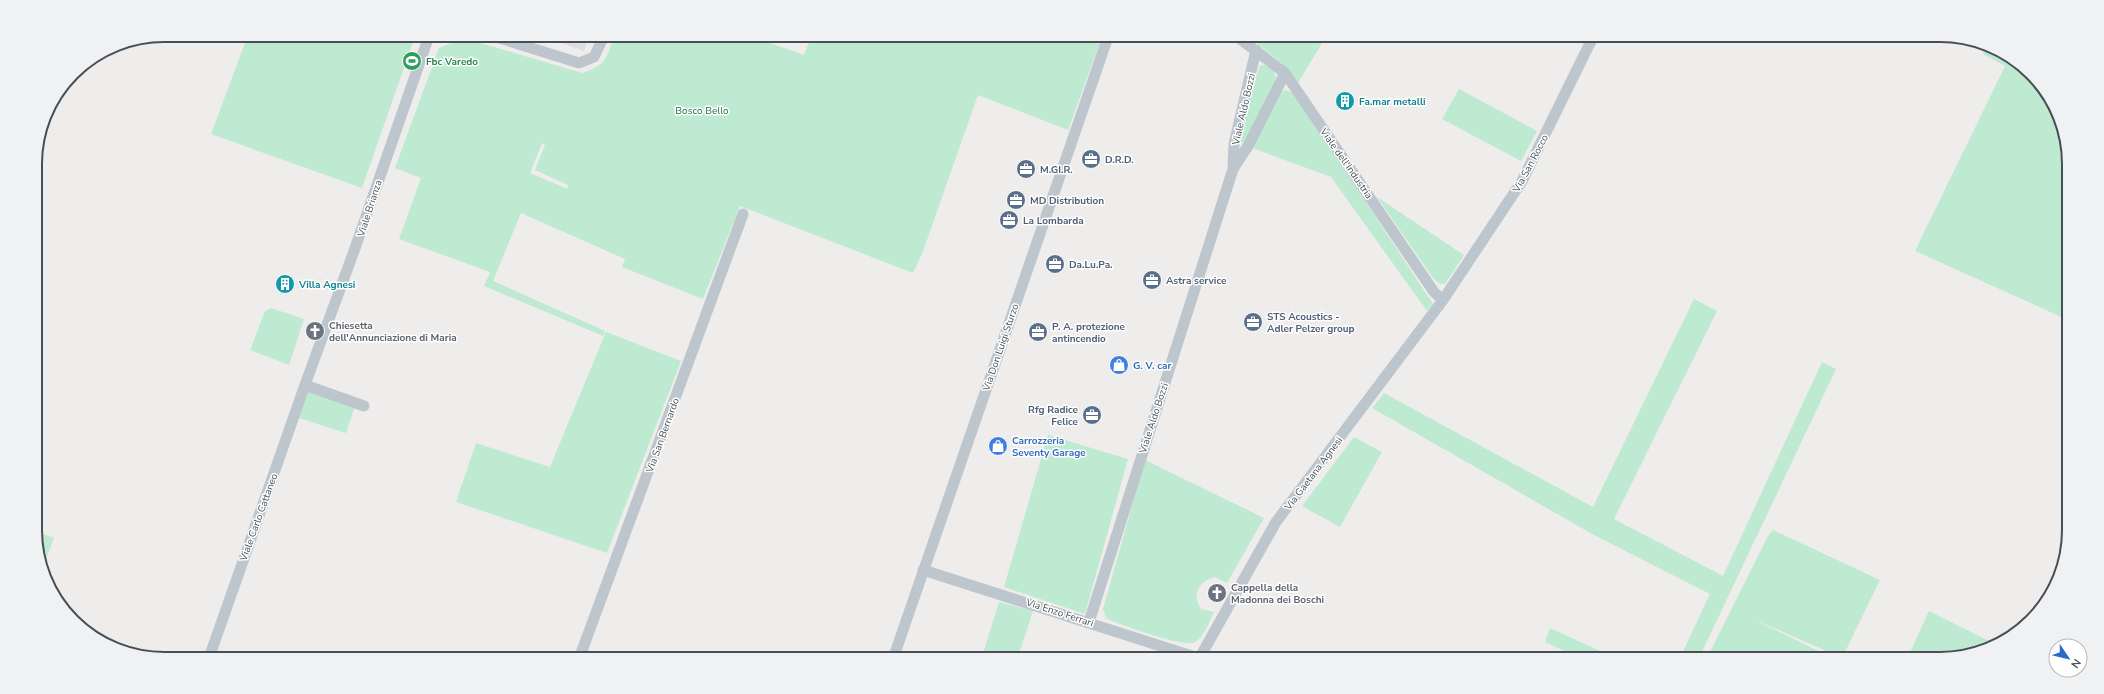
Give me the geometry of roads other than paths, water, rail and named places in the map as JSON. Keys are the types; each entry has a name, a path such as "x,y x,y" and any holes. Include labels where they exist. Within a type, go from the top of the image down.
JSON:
{"street":[{"name":"Viale Brianza","path":"306,382 348,270 426,42"},
{"path":"512,42 579,63 594,57 601,42"},
{"name":"Via Don Luigi Sturzo","path":"895,652 1106,42"},
{"name":"Viale dell'Industria","path":"1245,42 1285,73 1434,292 1443,300"},
{"name":"Via San Rocco","path":"1443,300 1522,181 1590,42"},
{"name":"Viale Aldo Bozzi","path":"1089,622 1233,169 1234,144 1256,50"},
{"name":"Viale Aldo Bozzi","path":"1233,169 1248,146 1285,73"},
{"name":"Via San Bernardo","path":"581,652 743,214"},
{"name":"Via Gaetana Agnesi","path":"1203,652 1276,522 1443,300"},
{"path":"306,382 364,406"},
{"name":"Viale Carlo Cattaneo","path":"211,652 306,382"},
{"name":"Via Enzo Ferrari","path":"924,570 1180,652"}],"place":[{"name":"Fbc Varedo","path":"412,61"},
{"name":"Fa.mar metalli","path":"1345,101"},
{"name":"D.R.D.","path":"1091,159"},
{"name":"M.GI.R.","path":"1026,169"},
{"name":"MD Distribution","path":"1016,200"},
{"name":"La Lombarda","path":"1009,220"},
{"name":"Da.Lu.Pa.","path":"1055,264"},
{"name":"Astra service","path":"1152,280"},
{"name":"Villa Agnesi","path":"285,284"},
{"name":"STS Acoustics - Adler Pelzer group","path":"1253,322"},
{"name":"Chiesetta dell'Annunciazione di Maria","path":"315,331"},
{"name":"P. A. protezione antincendio","path":"1038,332"},
{"name":"G. V. car","path":"1119,365"},
{"name":"Rfg Radice Felice","path":"1092,415"},
{"name":"Carrozzeria Seventy Garage","path":"998,446"},
{"name":"Cappella della Madonna dei Boschi","path":"1217,593"}],"park label":[{"name":"Bosco Bello","path":"702,110"}]}
